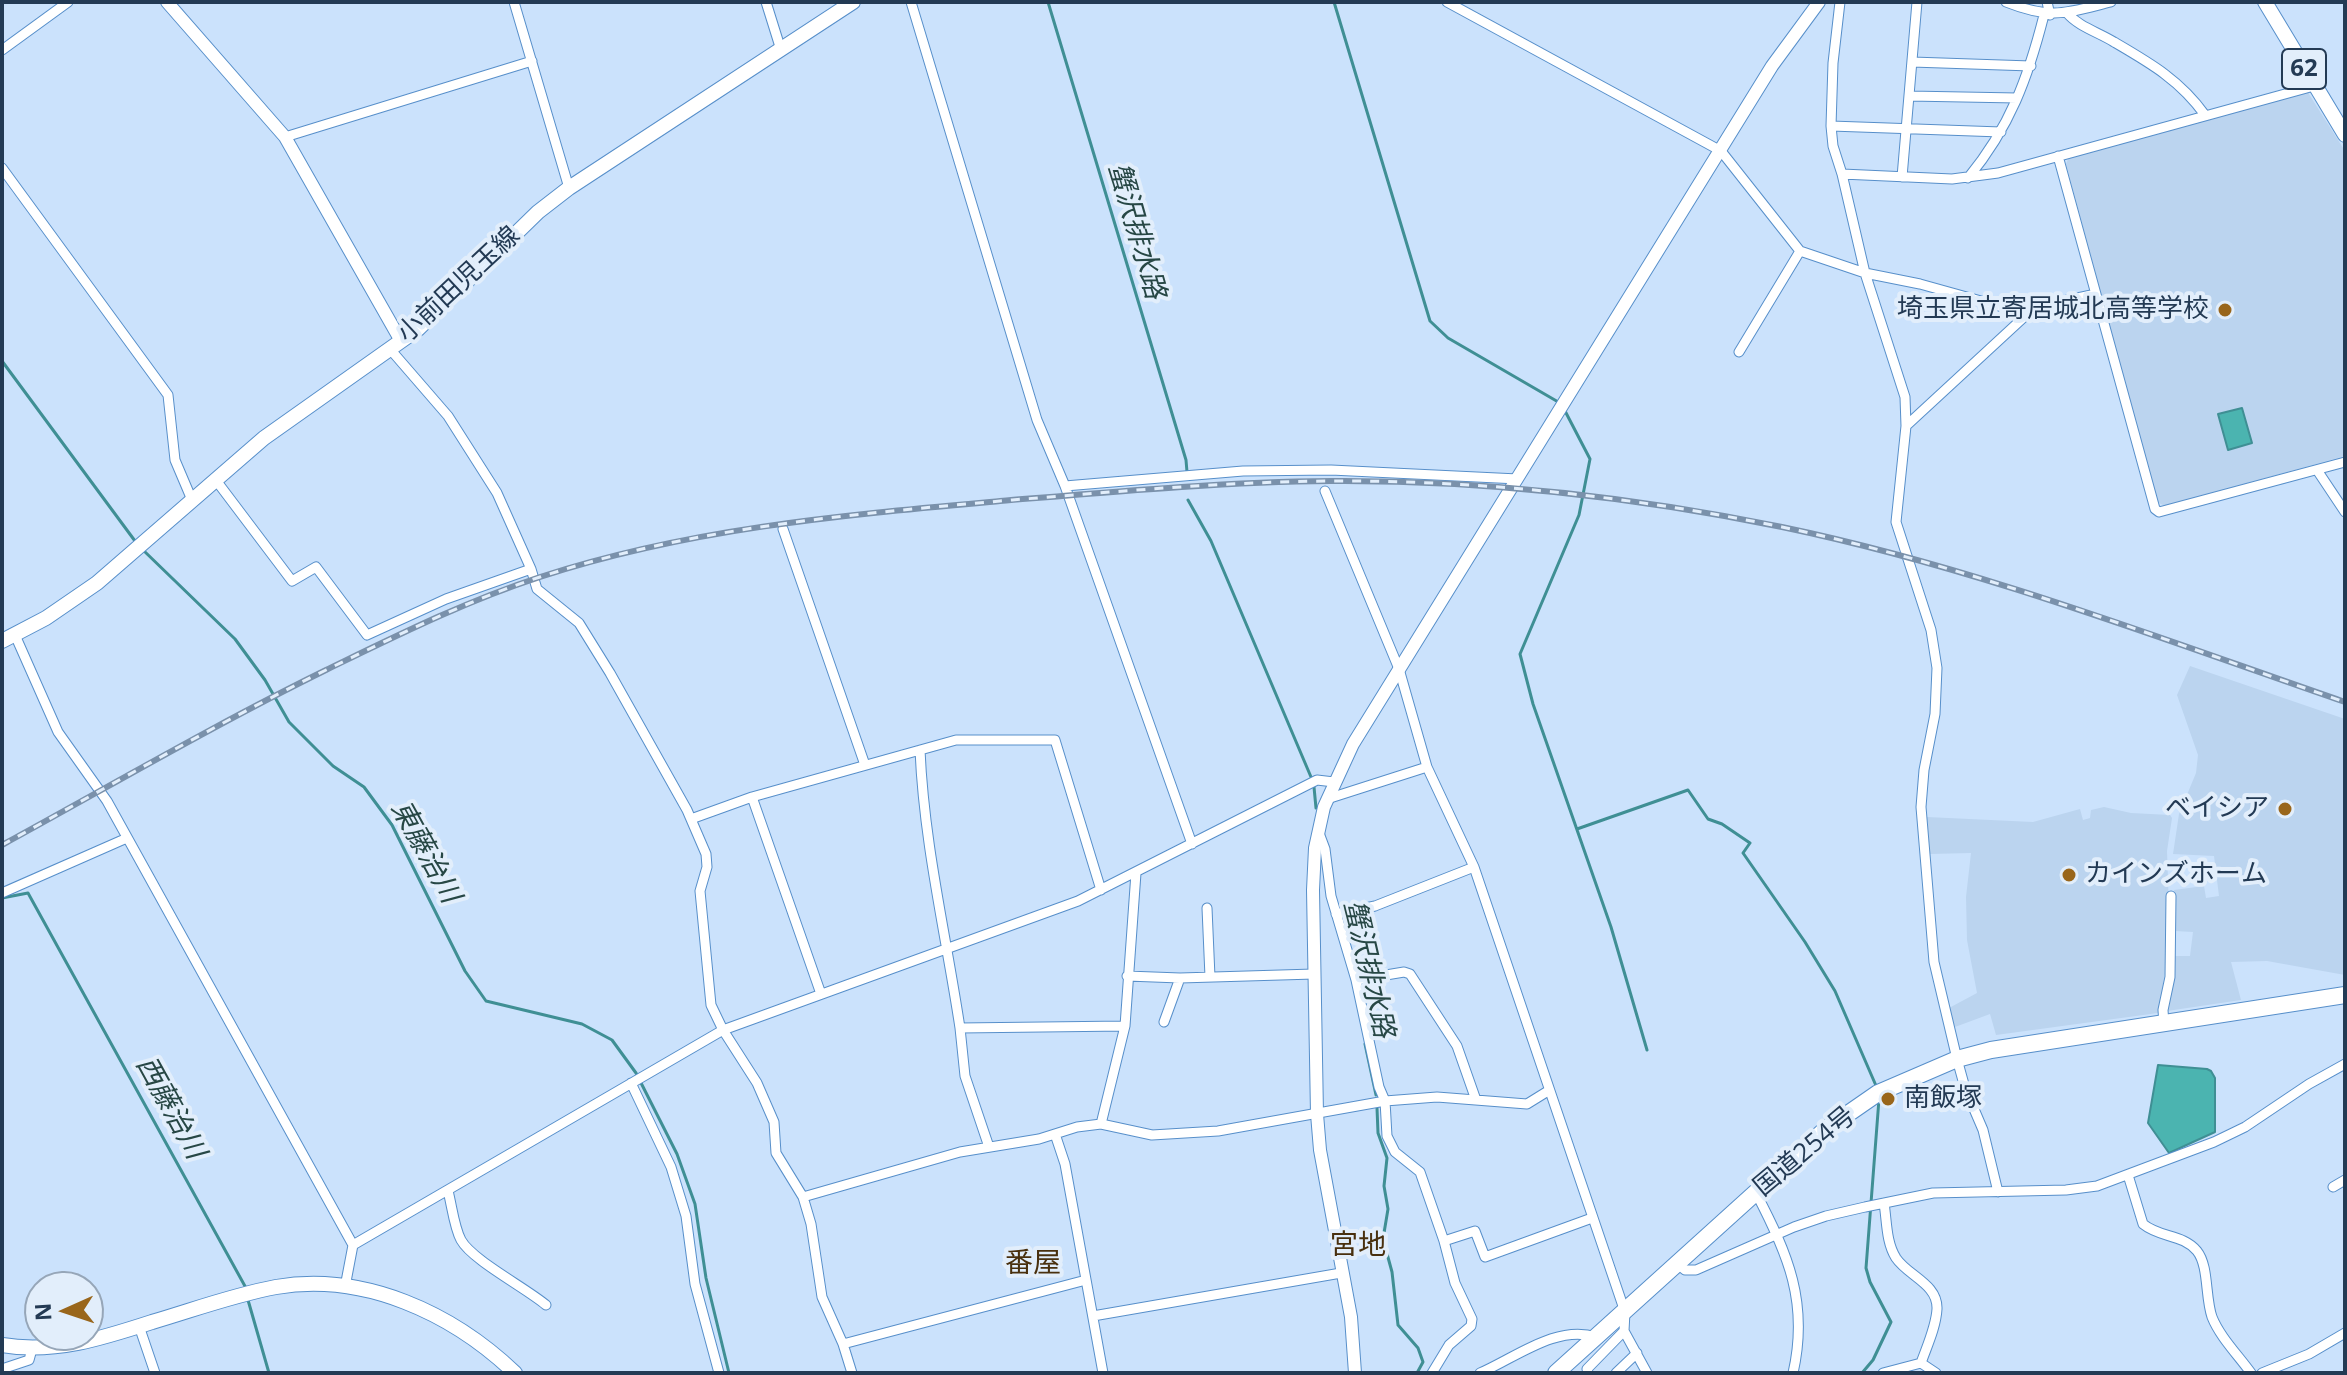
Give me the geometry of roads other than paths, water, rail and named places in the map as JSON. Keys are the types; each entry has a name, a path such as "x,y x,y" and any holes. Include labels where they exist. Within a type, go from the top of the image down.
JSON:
{"highway":[{"name":"国道254号","path":"1556,1373 1798,1152 1878,1093 1957,1059 1991,1050 2345,995"}],"main road":[{"name":"小前田児玉線","path":"8,638 46,618 97,583 289,418 395,345 441,308 538,212 569,188 853,2"},
{"name":"62","path":"2265,2 2345,135"},
{"path":"104,1336 225,1299 278,1287 345,1287 376,1292 438,1315 478,1340 515,1373"},
{"path":"2,1345 24,1348"}],"street":[{"path":"2,50 68,2"},
{"path":"167,2 285,137 395,345 448,416 497,493 537,589 579,623 691,819 706,854 707,867 700,891 711,1005 757,1083 774,1122 776,1153 803,1197 811,1224 822,1297 852,1373"},
{"path":"514,2 569,188"},
{"path":"766,2 781,50"},
{"path":"911,2 1037,420 1065,486 1192,844"},
{"path":"1447,2 1721,151 1800,251 1865,273 2025,312 2096,294"},
{"path":"1355,1373 1351,1317 1323,1171 1317,1114 1313,867 1318,830 1327,799 1353,744 1399,669 1772,66 1819,2"},
{"path":"1840,2 1831,126 1833,146 1865,273 1905,397 1906,426 1896,522 1931,630 1937,668 1935,714 1924,770 1921,807 1934,962 1965,1088 1983,1130 1998,1192"},
{"path":"1902,177 1917,2"},
{"path":"2006,2 2047,15 2111,2"},
{"path":"1968,178 1992,149 2017,98 2047,15 2047,2"},
{"path":"2067,13 2075,22 2112,41 2184,87 2205,115"},
{"path":"285,137 532,61"},
{"path":"1912,62 2031,66"},
{"path":"1842,174 1968,178 1998,173 2314,86"},
{"path":"1909,96 2017,98"},
{"path":"1831,126 2001,132"},
{"path":"2058,156 2155,509 2159,512 2345,462"},
{"path":"2,168 168,395 175,460 192,500"},
{"path":"1739,352 1800,251"},
{"path":"1906,426 2023,318 2025,312"},
{"path":"1065,486 1243,471 1331,470 1518,479"},
{"path":"2317,470 2345,512"},
{"path":"215,479 292,581 316,567 367,635 446,599 531,569"},
{"path":"1325,491 1399,669 1427,767 1474,867 1625,1312 1624,1331 1647,1373"},
{"path":"783,529 865,765"},
{"path":"8,638 58,732 101,791 353,1245 345,1287"},
{"path":"691,819 752,797 956,740 1055,740 1101,890"},
{"path":"920,750 922,792 936,900 948,947 965,1076 989,1147"},
{"path":"1327,799 1427,767"},
{"path":"353,1245 723,1030 1078,901 1317,780 1334,782"},
{"path":"752,797 821,994"},
{"path":"1318,830 1325,849 1336,914 1356,980 1379,1087 1385,1101 1387,1136 1395,1152 1420,1172 1455,1283 1472,1319 1471,1326 1449,1345 1432,1373"},
{"path":"2,893 127,838"},
{"path":"1336,914 1375,906 1474,867"},
{"path":"1101,1124 1125,1026 1136,873"},
{"path":"2164,1024 2163,1010 2170,977 2171,896"},
{"path":"1207,908 1210,977"},
{"path":"1356,980 1404,972 1410,974 1457,1046 1476,1100"},
{"path":"1127,976 1180,978 1314,974"},
{"path":"1164,1022 1180,978"},
{"path":"960,1028 1125,1026"},
{"path":"1678,1264 1685,1270 1696,1270 1826,1216 1933,1193 2083,1189 2128,1175 2245,1127 2342,1065 2345,1080"},
{"path":"631,1083 675,1180 686,1216 695,1284 719,1373"},
{"path":"803,1197 960,1152 1077,1127 1101,1124 1152,1135 1218,1131 1385,1101 1437,1097 1527,1104 1548,1091"},
{"path":"1055,1134 1065,1164 1103,1373"},
{"path":"2128,1175 2143,1224 2161,1236 2181,1239 2199,1253 2204,1264 2213,1319 2251,1373"},
{"path":"2333,1187 2345,1180"},
{"path":"448,1191 461,1241 481,1261 518,1283 546,1305"},
{"path":"1756,1193 1778,1234 1799,1305 1800,1337 1793,1373"},
{"path":"1884,1203 1892,1249 1903,1268 1918,1278 1935,1298 1935,1320 1921,1363"},
{"path":"1444,1241 1475,1231 1485,1257 1592,1218"},
{"path":"1093,1316 1341,1273"},
{"path":"843,1344 1086,1280"},
{"path":"139,1326 155,1373"},
{"path":"1588,1373 1587,1369 1624,1331"},
{"path":"1480,1373 1562,1335 1581,1332 1596,1337"},
{"path":"2262,1373 2309,1354 2345,1333"},
{"path":"2,1369 29,1360 31,1351"},
{"path":"1616,1373 1637,1353"},
{"path":"1883,1373 1921,1363 1936,1373"}],"waterway":[{"name":"蟹沢排水路","path":"1048,2 1186,460 1187,472"},
{"path":"1334,2 1430,321 1448,338 1560,403"},
{"name":"東藤治川","path":"2,361 135,541"},
{"path":"1564,409 1590,459 1579,515 1520,654 1533,704 1611,927 1647,1050"},
{"name":"蟹沢排水路","path":"1188,500 1211,541 1311,777"},
{"name":"東藤治川","path":"143,550 235,639 265,680 289,722 333,766 364,787 392,825 465,971 486,1001 582,1024 612,1040 636,1073 677,1154 695,1204 706,1278 729,1373"},
{"name":"蟹沢排水路","path":"1314,787 1316,808"},
{"path":"1577,829 1688,790 1708,819 1722,824 1750,843 1743,853 1835,991 1877,1088"},
{"name":"西藤治川","path":"2,898 28,893 246,1288"},
{"name":"蟹沢排水路","path":"1365,1044 1376,1095"},
{"path":"1862,1373 1873,1360 1891,1322 1866,1268 1879,1099"},
{"name":"蟹沢排水路","path":"1377,1108 1378,1133 1387,1158 1384,1186 1388,1209 1383,1239 1392,1272 1398,1325 1418,1348 1423,1362 1417,1373"},
{"name":"西藤治川","path":"248,1300 269,1373"}],"railway":[{"path":"2,845 285,691 405,632 512,586 596,560 710,535 825,518 1206,485 1387,481 1501,487 1614,499 1727,516 1854,543 1996,583 2345,702"}],"place":[{"name":"埼玉県立寄居城北高等学校","path":"2225,310"},
{"name":"ベイシア","path":"2285,809"},
{"name":"カインズホーム","path":"2069,875"},
{"name":"南飯塚","path":"1888,1099"}],"district":[{"name":"宮地","path":"1358,1246"},
{"name":"番屋","path":"1033,1264"}]}
